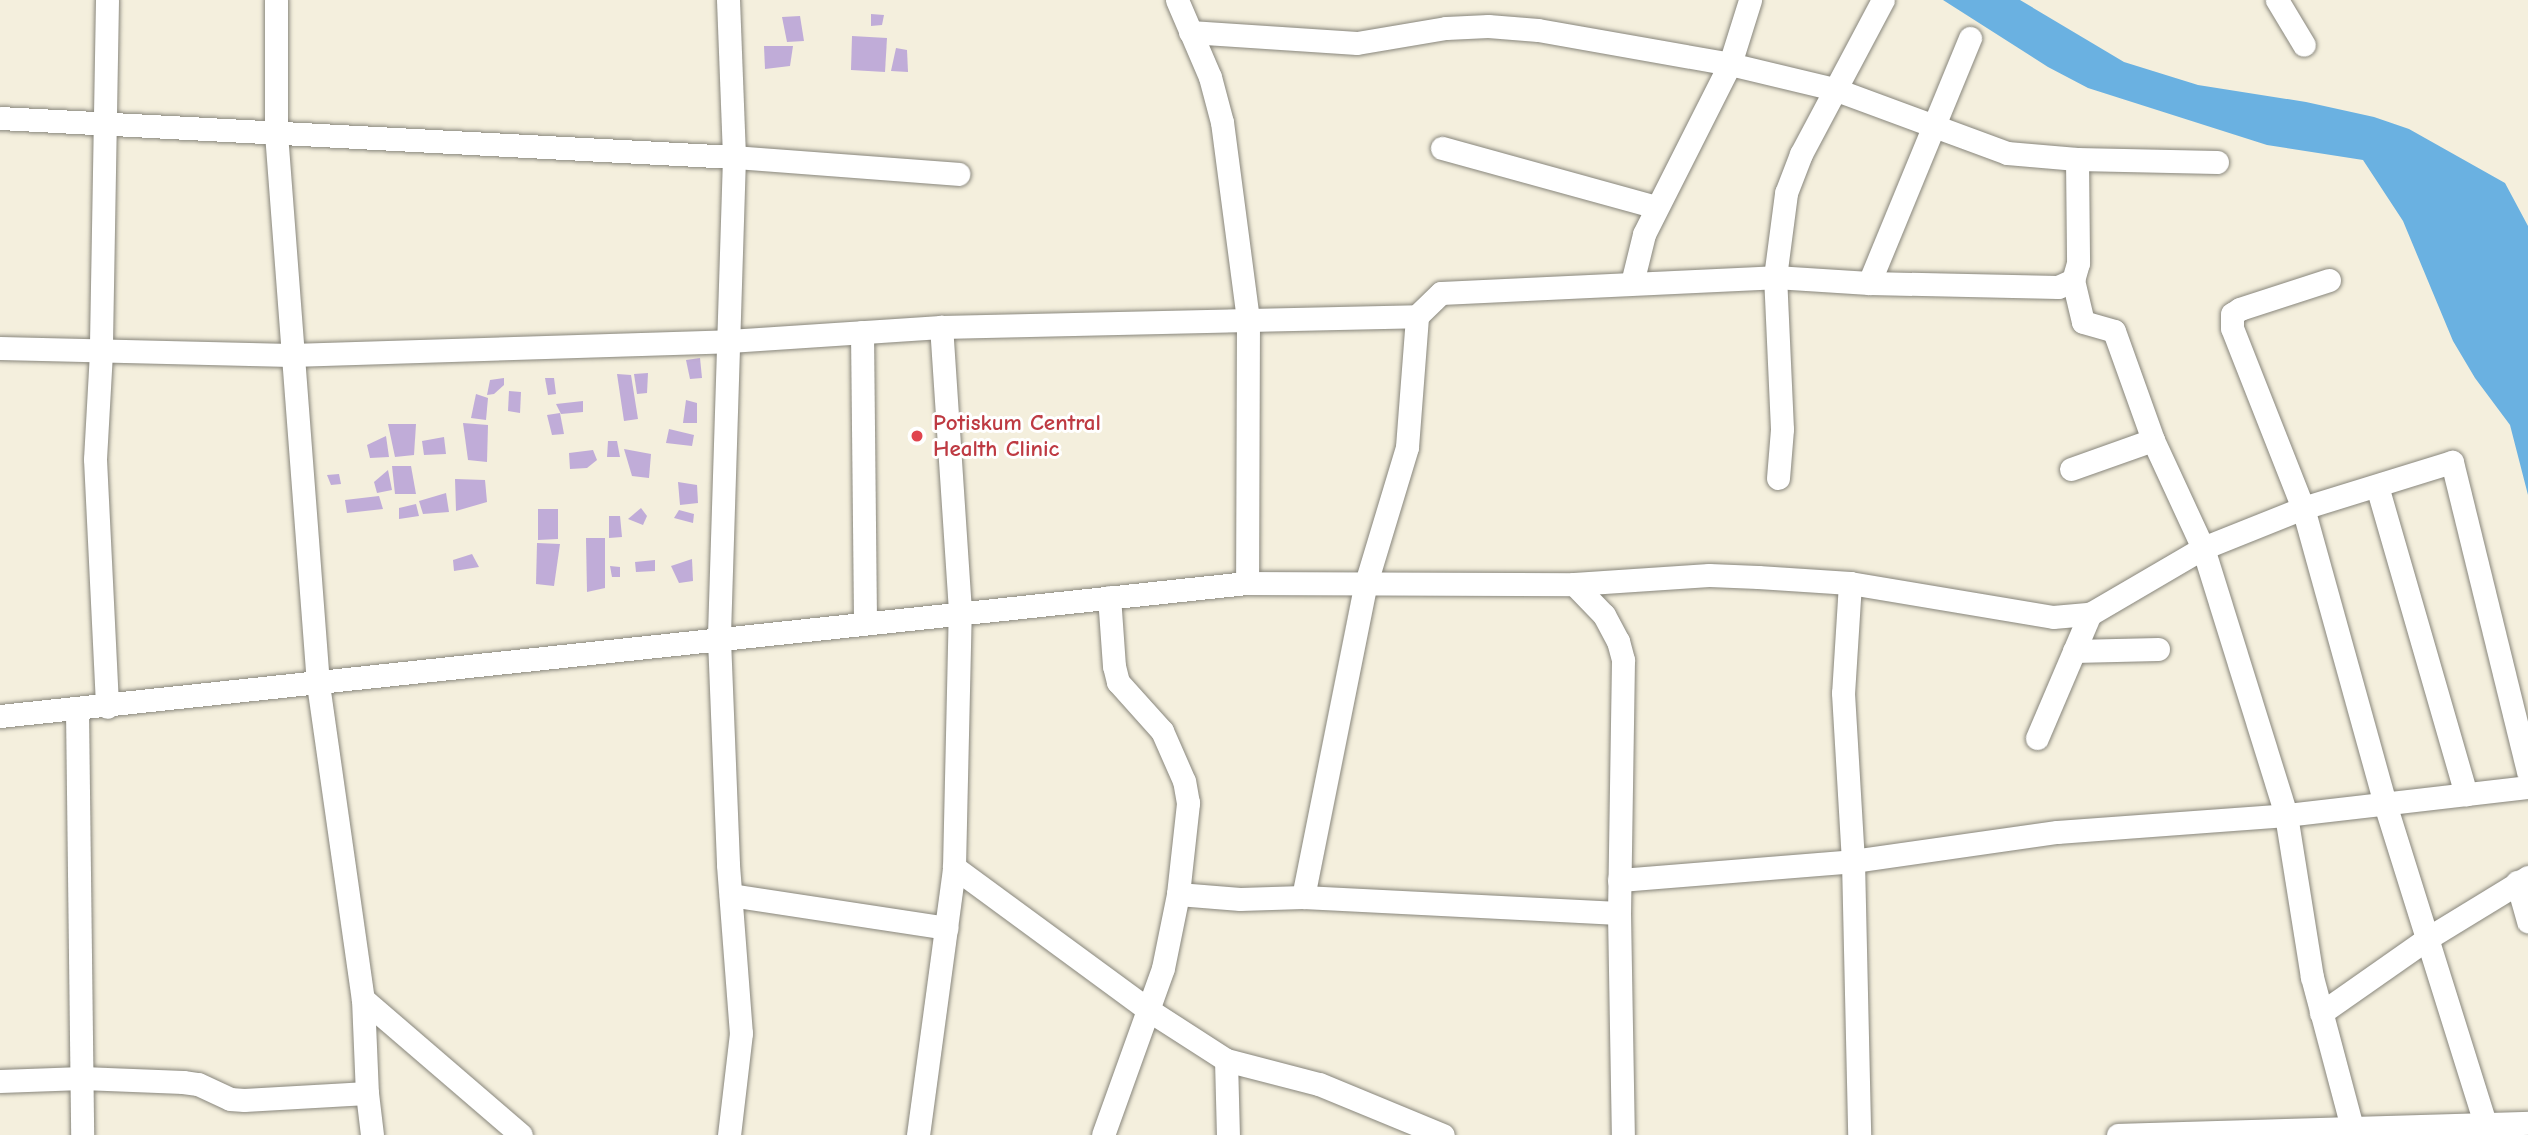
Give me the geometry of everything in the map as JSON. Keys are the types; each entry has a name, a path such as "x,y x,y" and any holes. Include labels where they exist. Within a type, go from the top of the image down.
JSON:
{"street":[{"path":"107,0 101,352 95,459 107,707"},
{"path":"276,0 276,133 318,684 363,999 367,1093 372,1135"},
{"path":"728,0 734,157 719,639 731,895 741,1033 729,1135"},
{"path":"1177,0 1210,77 1222,122 1248,320 1247,583"},
{"path":"1632,284 1644,234 1730,64 1750,0"},
{"path":"1777,478 1782,429 1775,276 1786,193 1801,155 1834,89 1883,0"},
{"path":"2277,0 2304,45"},
{"path":"1189,32 1357,43 1446,28 1488,26 1538,30 1730,64 1834,89 2007,153 2077,159 2217,162"},
{"path":"1869,283 1970,38"},
{"path":"0,118 734,157 958,174"},
{"path":"1442,148 1656,207"},
{"path":"2077,159 2078,263 2073,280 2083,322 2114,331 2153,440 2203,548 2286,815 2312,978 2352,1130"},
{"path":"1303,897 1366,583 1407,447 1417,316 1441,293 1775,276 1869,283 2059,287 2073,280"},
{"path":"2329,280 2240,309 2232,314 2232,328 2303,509 2385,804 2488,1129"},
{"path":"0,348 291,355 729,341 941,327 1417,316"},
{"path":"918,1135 954,867 960,611 941,327"},
{"path":"862,332 865,622"},
{"path":"2071,469 2153,440"},
{"path":"0,716 318,684 960,611 1247,583 1574,584 1709,575 1850,583 2053,617 2090,614 2203,548 2303,509 2452,462 2528,771"},
{"path":"2376,486 2466,794"},
{"path":"1850,583 1843,693 1853,862 1859,1135"},
{"path":"1574,584 1604,615 1618,641 1623,660 1619,880 1623,1135"},
{"path":"1103,1135 1163,968 1178,894 1188,803 1184,781 1162,731 1118,682 1114,666 1109,597"},
{"path":"2037,738 2090,614"},
{"path":"2074,651 2158,649"},
{"path":"78,710 82,1135"},
{"path":"1619,880 1853,862 2056,832 2286,815 2528,787"},
{"path":"954,867 1147,1009 1226,1060 1319,1084 1443,1135"},
{"path":"2321,1013 2428,938 2522,879 2528,921"},
{"path":"1178,894 1240,899 1303,897 1619,913"},
{"path":"731,895 946,928"},
{"path":"363,999 521,1135"},
{"path":"1226,1060 1228,1135"},
{"path":"0,1081 82,1078 198,1084 230,1099 244,1100 367,1093"},
{"path":"2119,1135 2488,1129 2528,1124"}],"water":[{"path":"1943,0 2020,0 2124,62 2198,85 2306,102 2374,117 2409,129 2505,183 2528,226 2528,495 2510,425 2475,378 2453,341 2403,221 2363,160 2267,145 2088,88 2048,67"}],"building":[{"path":"871,14 884,15 882,25 871,26"},
{"path":"800,16 804,41 787,42 782,17"},
{"path":"852,36 887,38 885,72 851,70"},
{"path":"764,46 793,46 790,66 765,69"},
{"path":"896,48 907,50 908,72 891,71"},
{"path":"700,358 702,378 690,379 686,360"},
{"path":"648,373 647,393 637,394 634,374"},
{"path":"617,374 631,375 638,419 624,421"},
{"path":"504,378 504,385 494,394 487,395 490,380"},
{"path":"545,378 554,378 556,394 548,395"},
{"path":"509,391 521,392 520,413 508,411"},
{"path":"476,394 488,398 486,420 471,418"},
{"path":"686,400 697,403 697,423 683,423"},
{"path":"583,401 583,412 561,414 556,404"},
{"path":"560,413 564,434 552,435 547,415"},
{"path":"463,423 488,425 487,462 468,460"},
{"path":"388,424 416,424 414,455 395,457"},
{"path":"669,429 694,435 692,446 666,443"},
{"path":"386,436 389,457 370,458 367,445"},
{"path":"444,437 446,454 424,455 422,441"},
{"path":"608,441 617,441 620,457 607,457"},
{"path":"624,449 651,454 649,478 632,476"},
{"path":"593,450 597,460 587,468 570,469 569,453"},
{"path":"392,466 411,466 416,494 395,494"},
{"path":"388,470 392,490 377,493 374,482"},
{"path":"339,474 341,484 331,485 327,475"},
{"path":"455,479 485,480 487,502 456,511"},
{"path":"678,482 697,485 698,503 680,505"},
{"path":"446,493 449,512 423,514 419,501"},
{"path":"379,496 383,509 347,513 345,500"},
{"path":"416,504 419,516 399,519 399,508"},
{"path":"641,508 647,516 643,525 628,519"},
{"path":"538,509 558,509 558,539 538,540"},
{"path":"679,510 694,514 693,523 674,518"},
{"path":"609,516 620,516 622,537 609,538"},
{"path":"586,538 605,538 605,588 587,592"},
{"path":"537,543 560,544 554,586 536,584"},
{"path":"472,554 479,567 454,571 453,560"},
{"path":"692,559 693,581 679,583 671,566"},
{"path":"655,560 655,571 636,572 635,562"},
{"path":"610,566 620,567 620,577 612,577"}],"place":[{"name":"Potiskum Central Health Clinic","path":"917,436"}]}
